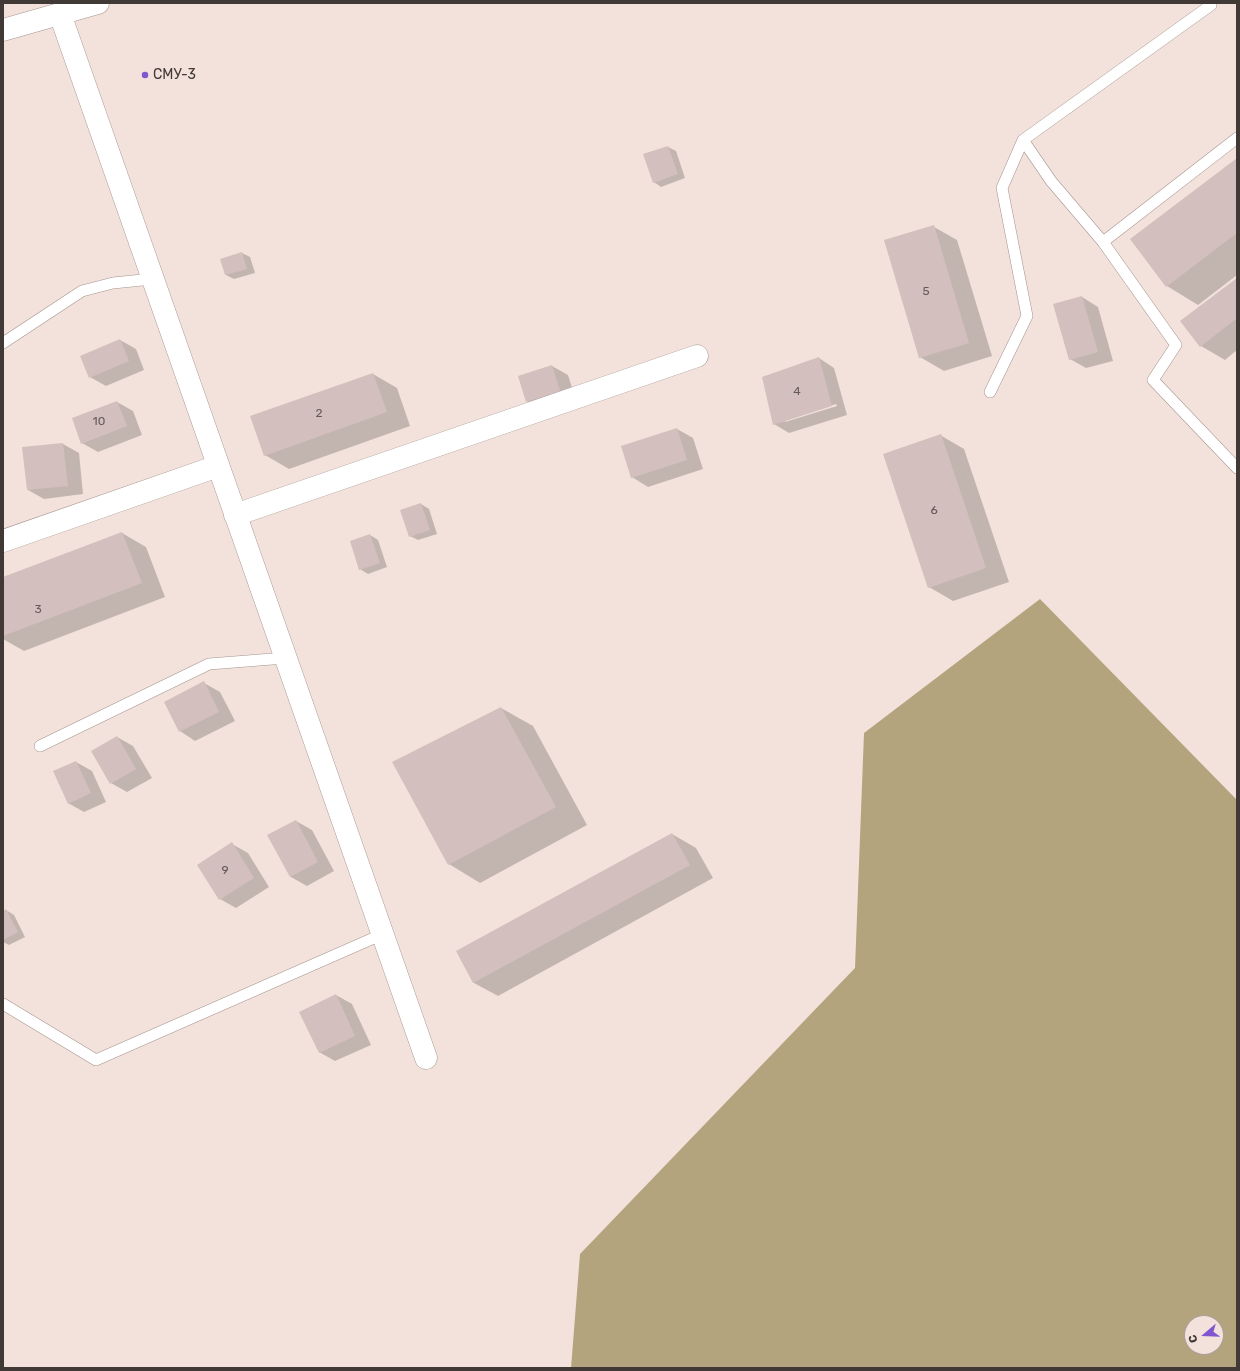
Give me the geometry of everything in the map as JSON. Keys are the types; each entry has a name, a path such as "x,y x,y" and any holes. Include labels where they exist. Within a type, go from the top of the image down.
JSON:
{"street":[{"path":"3,30 98,3"},
{"path":"60,14 426,1058"},
{"path":"235,515 697,356"},
{"path":"3,541 218,466"}],"lane":[{"path":"990,392 1027,316 1002,188 1023,140 1211,5 1211,3"},
{"path":"1102,242 1237,138"},
{"path":"1023,140 1051,181 1102,242 1176,345 1153,380 1237,468"},
{"path":"3,343 82,291 113,282 152,279"},
{"path":"40,746 208,664 285,658"},
{"path":"3,1004 96,1060 383,934"}],"shaded area":[{"path":"1040,599 1237,800 1237,1368 571,1368 580,1254 855,968 864,733"}],"building":[{"path":"668,146 678,174 653,183 643,154"},
{"path":"1237,158 1237,233 1166,287 1130,239"},
{"path":"934,225 969,343 919,358 884,240"},
{"path":"242,252 247,269 225,275 220,259"},
{"path":"1237,278 1237,318 1200,347 1180,321"},
{"path":"1082,296 1098,352 1069,360 1053,304"},
{"path":"120,339 129,361 89,378 80,356"},
{"path":"819,357 832,406 773,425 762,377"},
{"path":"552,365 560,391 526,402 518,376"},
{"path":"373,373 387,412 264,456 250,416"},
{"path":"117,401 127,426 81,444 72,418"},
{"path":"677,428 687,460 631,478 621,446"},
{"path":"941,434 986,568 928,588 883,454"},
{"path":"63,443 68,486 27,490 22,447"},
{"path":"421,503 430,530 409,537 400,510"},
{"path":"122,532 142,583 3,636 3,577"},
{"path":"370,534 380,563 359,570 350,541"},
{"path":"204,681 219,712 179,732 164,702"},
{"path":"501,707 556,807 448,865 392,762"},
{"path":"117,736 136,769 110,784 91,751"},
{"path":"76,761 91,793 68,804 53,771"},
{"path":"296,820 318,862 290,877 267,835"},
{"path":"672,833 690,865 473,983 456,951"},
{"path":"232,842 254,878 219,900 197,865"},
{"path":"6,909 18,932 3,940 3,911"},
{"path":"336,994 355,1036 319,1053 299,1012"}],"place":[{"name":"СМУ-3","path":"145,75"}]}
